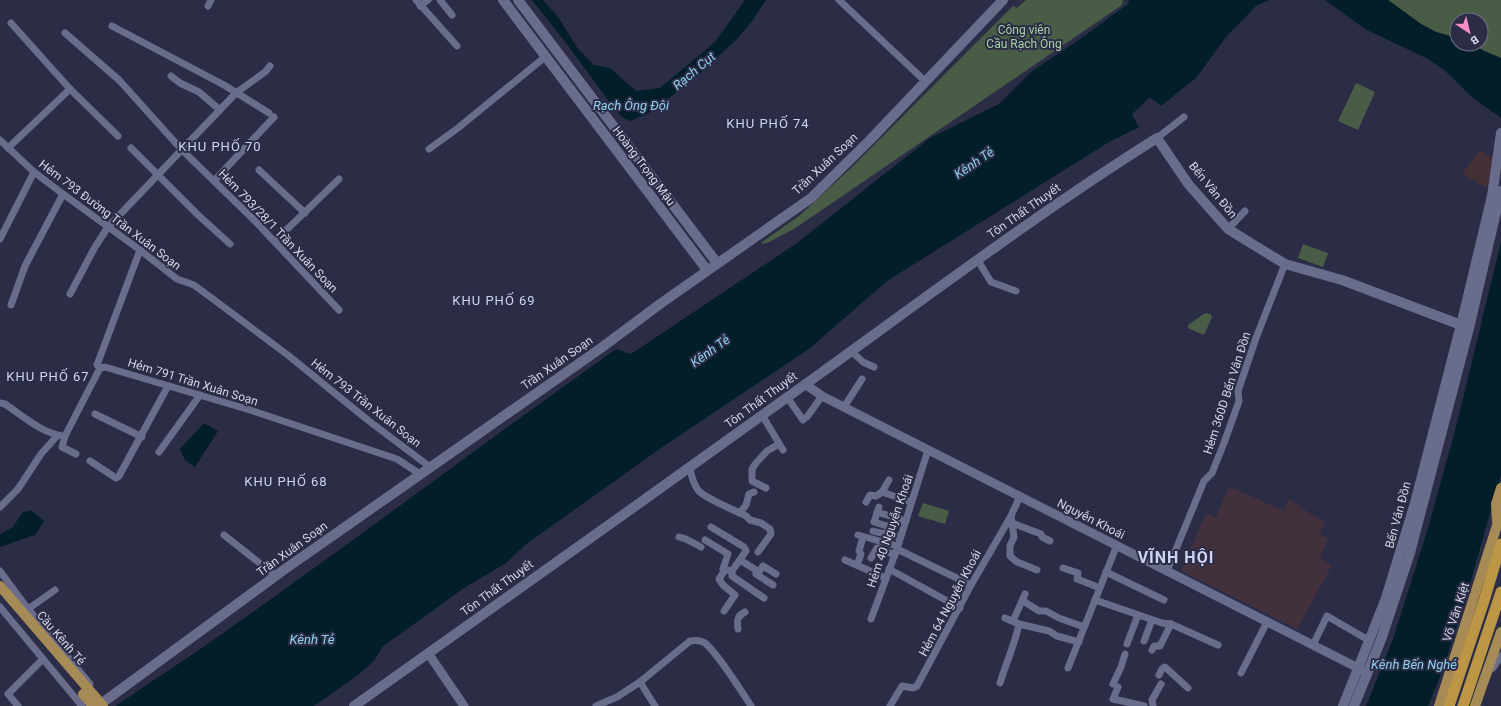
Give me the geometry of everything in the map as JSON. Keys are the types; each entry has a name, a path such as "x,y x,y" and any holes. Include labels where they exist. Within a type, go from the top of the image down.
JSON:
{"highway":[{"name":"Võ Văn Kiệt","path":"1449,706 1484,601 1501,544"},
{"path":"1463,706 1501,592"}],"main road":[{"name":"Hoàng Trọng Mậu","path":"503,0 706,270"},
{"name":"Hoàng Trọng Mậu","path":"518,0 717,263"},
{"name":"Trần Xuân Soạn","path":"102,704 276,576 601,348 706,270 811,198 846,165 1001,1"},
{"path":"546,57 556,49"},
{"name":"Bến Vân Đồn","path":"1157,138 1189,185 1228,229 1285,264 1342,280 1465,326"},
{"name":"Tôn Thất Thuyết","path":"354,706 690,467 978,259 1098,175 1157,138"},
{"name":"Bến Vân Đồn","path":"1354,706 1394,606 1410,553 1498,195 1500,138"},
{"path":"622,158 631,150"},
{"name":"Bến Vân Đồn","path":"1343,706 1386,598 1465,326"},
{"name":"Võ Văn Kiệt","path":"1498,525 1496,504 1501,488"},
{"name":"Võ Văn Kiệt","path":"1439,706 1501,513"},
{"name":"Cầu Kênh Tẻ","path":"0,586 102,704"},
{"name":"Cầu Kênh Tẻ","path":"0,596 93,706"},
{"path":"1475,706 1501,632"}],"street":[{"path":"428,0 418,3 457,46"},
{"path":"440,0 452,15"},
{"path":"839,0 926,82"},
{"path":"11,23 70,89 118,136"},
{"path":"112,26 224,85 271,115 214,181"},
{"name":"Hẻm 793/28/1 Trần Xuân Soạn","path":"65,34 119,80 182,150 275,241 339,310"},
{"path":"429,150 546,57"},
{"path":"70,294 95,247 108,227 236,93 252,82 270,66"},
{"path":"172,76 180,83 199,92 220,110"},
{"path":"8,148 70,89"},
{"name":"Tôn Thất Thuyết","path":"1157,138 1184,117"},
{"name":"Hẻm 793 Đường Trần Xuân Soạn","path":"0,140 34,172 140,250 176,279 194,285 289,356"},
{"path":"131,148 197,214 230,244"},
{"path":"259,170 305,213"},
{"path":"0,239 34,172"},
{"path":"275,241 339,179"},
{"path":"11,305 25,266 63,194"},
{"path":"1228,229 1245,211"},
{"path":"76,454 62,447 65,436 100,368 97,365 140,250"},
{"path":"978,259 991,282 1016,291"},
{"name":"Hẻm 360D Bến Vân Đồn","path":"1167,571 1204,481 1212,473 1224,444 1239,401 1238,391 1256,338 1285,264"},
{"path":"851,351 863,362 874,367"},
{"name":"Hẻm 793 Trần Xuân Soạn","path":"289,356 369,421 430,467"},
{"name":"Hẻm 791 Trần Xuân Soạn","path":"100,368 105,367 250,410 397,459 420,474"},
{"path":"844,407 862,379"},
{"name":"Nguyễn Khoái","path":"805,384 822,396 1368,672"},
{"path":"90,461 116,478 118,477 142,437 168,386"},
{"path":"159,452 200,395"},
{"path":"787,397 805,419 822,396"},
{"path":"0,403 5,404 43,429 57,436 65,436"},
{"path":"95,414 142,437"},
{"path":"762,415 781,447 762,455 752,469 752,481 766,488"},
{"path":"0,507 18,489 41,454 57,436"},
{"name":"Hẻm 40 Nguyễn Khoái","path":"871,619 906,521 928,450"},
{"path":"690,467 691,477 699,492 705,497 740,513 750,520 762,523 770,530 770,534 758,552"},
{"path":"866,502 870,495 876,496 882,492 889,480"},
{"path":"740,513 746,505 749,494 754,492"},
{"path":"882,492 911,502"},
{"name":"Hẻm 64 Nguyễn Khoái","path":"890,706 902,686 912,688 917,686 960,608 971,584 1011,520 1020,496"},
{"path":"888,533 890,530 887,526 874,522 878,509 906,521"},
{"path":"1011,520 1041,534 1042,537 1050,541"},
{"path":"1011,520 1014,537 1010,546 1010,556 1017,562 1037,570"},
{"path":"711,527 744,547 746,551 740,560 719,579 723,585 735,595 724,610"},
{"path":"874,531 900,537"},
{"path":"224,535 276,576"},
{"path":"857,565 861,554 859,551 860,536 896,550 971,584"},
{"path":"679,537 701,547"},
{"path":"705,540 728,554 723,569 728,571 732,576 764,598"},
{"path":"1068,668 1117,545"},
{"path":"871,558 877,548 896,550"},
{"path":"740,560 758,572 756,574 773,585"},
{"path":"845,560 886,578"},
{"path":"758,572 763,566 776,574"},
{"path":"1063,568 1078,573 1077,579 1100,588"},
{"path":"889,569 960,608"},
{"path":"0,571 102,704"},
{"path":"1106,572 1164,600"},
{"path":"28,609 56,590"},
{"path":"1000,682 1016,637 1016,623 1024,598 1039,611 1046,611 1059,618 1084,627"},
{"path":"1095,600 1162,624 1172,624 1218,645"},
{"path":"0,607 82,706"},
{"path":"738,629 739,615 745,612"},
{"path":"1126,644 1138,615"},
{"path":"1313,645 1327,616 1370,641"},
{"path":"1005,618 1016,623 1049,631 1057,636 1079,642"},
{"path":"1144,641 1152,620"},
{"path":"1241,673 1267,622"},
{"path":"1152,650 1154,646 1160,646 1172,624"},
{"path":"596,706 617,697 640,682 690,641 697,640 704,643 713,652 751,706"},
{"path":"428,653 464,706"},
{"path":"1125,654 1115,686 1113,699 1144,706"},
{"path":"1487,671 1493,668 1501,656"},
{"path":"18,706 8,694 43,659"},
{"path":"1159,675 1165,667 1188,688"},
{"path":"640,682 655,706"},
{"path":"1153,706 1152,700 1161,684"}],"shaded area":[{"path":"1480,150 1493,159 1487,188 1462,174"},
{"path":"1229,487 1283,510 1289,499 1325,522 1320,535 1328,539 1320,558 1332,565 1297,629 1181,571 1206,513 1216,517"}],"green space":[{"name":"Công viên Cầu Rạch Ông","path":"1026,0 1123,0 1122,5 794,229 762,244 762,242 799,216 851,168 1013,6 1017,8"},
{"path":"1388,0 1501,0 1501,58 1486,52 1489,52 1489,12 1449,12 1449,36 1436,32 1421,24"},
{"path":"1356,83 1375,92 1358,130 1338,121"},
{"path":"1303,244 1328,253 1323,267 1298,258"},
{"path":"1205,313 1211,314 1212,317 1204,335 1188,328 1188,325"},
{"path":"923,503 949,511 945,524 918,516"}],"water":[{"name":"Rạch Ông Đội","path":"532,0 543,0 558,17 578,49 594,65 610,68 636,91 660,88 715,42 745,0 766,0 752,21 737,39 693,80 649,113 630,121 623,118 617,112"},
{"name":"Kênh Tẻ","path":"1129,0 1269,0 1256,6 1226,37 1196,78 1161,106 1150,97 1132,114 1139,127 1109,142 887,281 810,348 661,448 525,545 506,563 464,588 383,646 374,661 358,675 314,706 116,706 204,647 616,349 631,354 797,243 930,138 999,104 1031,72 1128,4"},
{"path":"1325,0 1388,0 1421,24 1436,32 1449,36 1449,52 1486,52 1501,58 1501,118 1473,98 1443,69 1428,59 1365,29"},
{"name":"Kênh Bến Nghé","path":"1501,242 1501,475 1466,598 1442,672 1428,706 1366,706 1393,639 1428,528 1456,427"},
{"path":"204,423 218,431 195,467 185,460 180,449"},
{"path":"31,510 44,521 35,535 0,547 0,534 13,527 22,513"}],"district":[{"name":"KHU PHỐ 74","path":"768,123"},
{"name":"KHU PHỐ 70","path":"220,146"},
{"name":"KHU PHỐ 69","path":"494,300"},
{"name":"KHU PHỐ 67","path":"48,376"},
{"name":"KHU PHỐ 68","path":"286,481"},
{"name":"VĨNH HỘI","path":"1176,557"}],"water label":[{"name":"Rạch Cụt","path":"694,71"}]}
